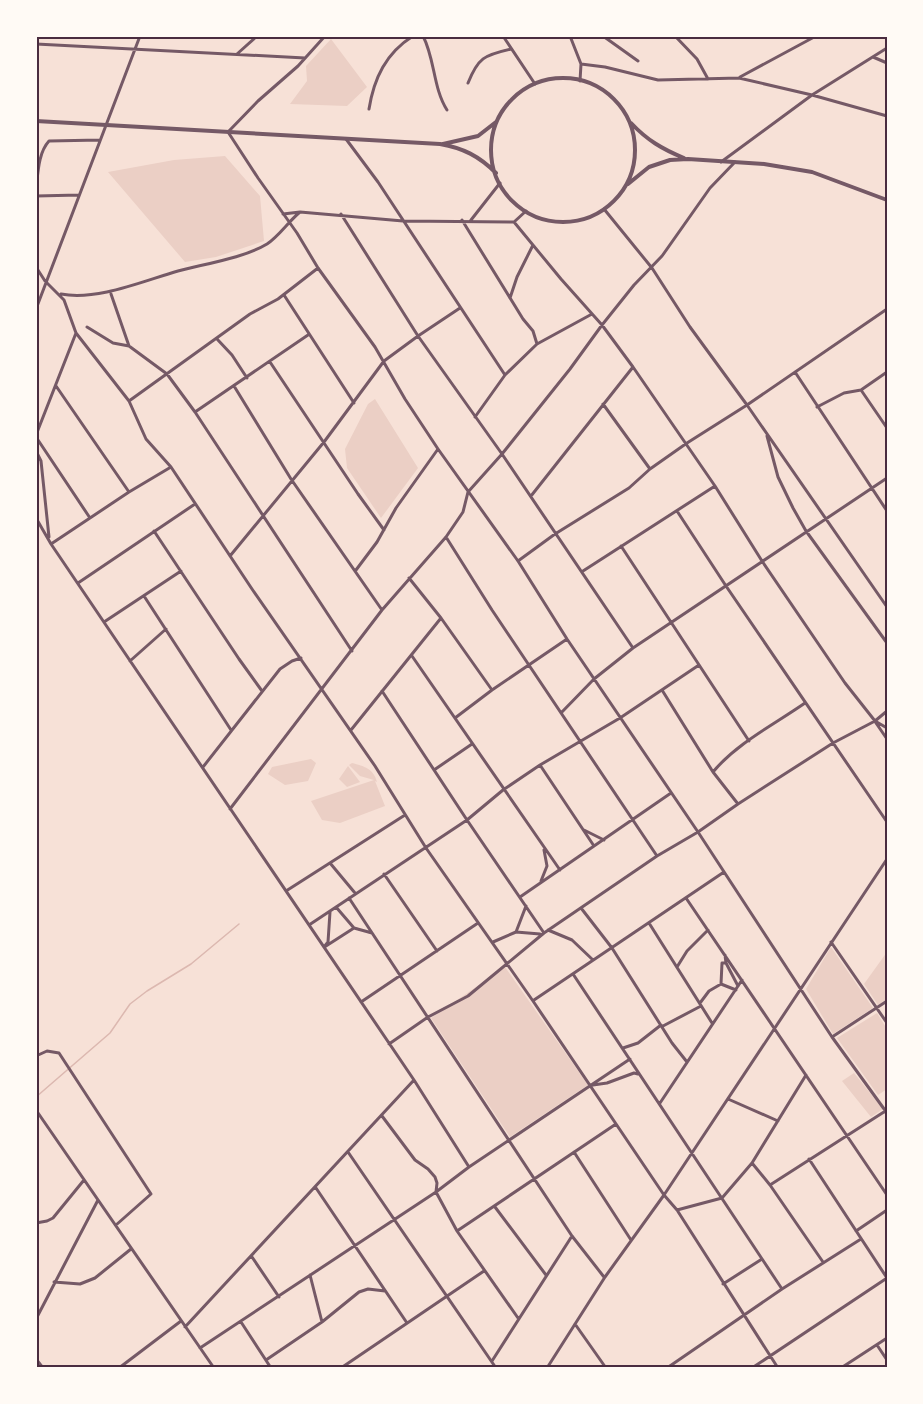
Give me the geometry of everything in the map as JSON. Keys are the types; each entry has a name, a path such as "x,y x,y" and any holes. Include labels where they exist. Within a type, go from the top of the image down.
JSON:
{"street":[{"path":"36,309 140,36"},
{"path":"237,54 257,36"},
{"path":"228,132 258,101 298,66 325,36"},
{"path":"369,109 374,83 384,65 398,45 413,36"},
{"path":"423,36 430,52 439,94 447,110"},
{"path":"503,36 535,84"},
{"path":"570,36 581,64 580,81"},
{"path":"603,36 638,61"},
{"path":"675,36 697,59 708,79"},
{"path":"739,78 814,37"},
{"path":"36,44 305,58"},
{"path":"721,162 812,95 887,48"},
{"path":"468,83 480,59 511,49"},
{"path":"873,57 887,63"},
{"path":"581,64 658,80 739,78 887,116"},
{"path":"440,144 477,136 498,119 513,98 535,84 552,79 571,78 599,88 618,103 634,135 633,170 617,199 604,209 590,217 566,221 547,220 526,211 514,202 500,183 493,161 492,141 498,119"},
{"path":"36,121 440,144 464,150 496,172"},
{"path":"629,121 648,140 660,148 688,159"},
{"path":"228,132 318,268 384,361 438,448 518,561 567,639 698,832 832,1038 886,1111 770,1185"},
{"path":"346,139 378,182 505,375"},
{"path":"36,189 38,168 45,146 49,141 100,140"},
{"path":"626,185 649,167 670,160 688,159 775,165 812,172 887,200"},
{"path":"230,809 382,610 446,537 463,512 468,492 502,454 639,280 663,256 710,188 735,162"},
{"path":"471,220 500,183"},
{"path":"36,196 80,195"},
{"path":"604,209 652,268 690,327 887,607"},
{"path":"283,214 300,212 341,214 403,221 514,222 526,211"},
{"path":"59,294 71,296 101,292 221,261 268,244 300,212"},
{"path":"341,214 418,336 531,496 633,648"},
{"path":"462,220 533,331 537,344"},
{"path":"514,222 602,325 633,367 687,443 762,561 841,678 887,739"},
{"path":"510,298 517,277 533,245"},
{"path":"36,267 45,281 59,294 69,312 76,333 129,401 146,439 171,467 351,730 426,848 676,1210 778,1368"},
{"path":"129,401 250,314 284,295 318,268"},
{"path":"111,294 129,346"},
{"path":"284,295 354,403"},
{"path":"230,556 291,479 324,442 384,361 460,308"},
{"path":"518,561 555,534 629,488 650,469 687,443 747,405 887,309"},
{"path":"475,417 505,375 537,344 592,314"},
{"path":"87,327 113,343 129,346 167,374 195,412 352,651"},
{"path":"76,333 36,436 90,518"},
{"path":"195,412 308,335"},
{"path":"217,339 232,355 246,378"},
{"path":"270,362 384,530"},
{"path":"531,496 633,367"},
{"path":"795,372 887,511"},
{"path":"817,407 844,393 861,390 887,372"},
{"path":"56,386 129,492"},
{"path":"234,386 291,479 382,610"},
{"path":"861,390 887,427"},
{"path":"603,404 650,469"},
{"path":"767,435 778,477 806,531 887,643"},
{"path":"356,570 438,448"},
{"path":"36,451 41,461 51,543"},
{"path":"51,543 171,467"},
{"path":"561,713 594,679 633,648 887,478"},
{"path":"582,571 715,486"},
{"path":"78,583 195,504"},
{"path":"677,511 887,822"},
{"path":"36,518 130,661 414,1080 469,1167"},
{"path":"154,531 262,691"},
{"path":"446,537 657,856"},
{"path":"621,546 749,741"},
{"path":"104,622 181,571"},
{"path":"409,578 441,618 492,690"},
{"path":"144,596 231,730"},
{"path":"351,730 441,618"},
{"path":"130,661 166,629"},
{"path":"455,718 567,639"},
{"path":"412,656 560,870"},
{"path":"203,768 280,669 301,658"},
{"path":"309,925 467,820 503,790 540,765 620,718 699,665"},
{"path":"662,690 713,772 738,804"},
{"path":"382,692 545,932"},
{"path":"713,772 749,741 806,703"},
{"path":"389,1044 428,1017 468,996 545,932 657,856 887,711"},
{"path":"874,721 887,728"},
{"path":"434,770 473,744"},
{"path":"540,765 594,846"},
{"path":"520,897 671,793"},
{"path":"286,891 405,815"},
{"path":"582,829 604,840"},
{"path":"541,883 547,866 542,845"},
{"path":"548,1368 605,1278 693,1152 887,859"},
{"path":"329,862 356,893"},
{"path":"533,1000 724,872"},
{"path":"384,874 437,951"},
{"path":"349,898 572,1236 605,1278"},
{"path":"686,898 887,1195"},
{"path":"516,932 526,906"},
{"path":"336,907 354,928 372,933"},
{"path":"581,908 612,948 687,1062"},
{"path":"324,947 328,942 330,911"},
{"path":"361,1002 478,923"},
{"path":"649,923 712,1024"},
{"path":"324,947 354,928"},
{"path":"677,967 687,951 708,930"},
{"path":"492,943 516,932 545,932 572,940 593,960"},
{"path":"831,942 887,1023"},
{"path":"725,955 737,988"},
{"path":"722,984 722,963 726,963"},
{"path":"573,974 782,1289"},
{"path":"660,1103 742,980"},
{"path":"623,1048 638,1043 700,1004 709,991 722,984 737,988"},
{"path":"832,1038 887,1001"},
{"path":"36,1056 47,1051 59,1053 151,1194 116,1225"},
{"path":"200,1348 436,1192 469,1167 630,1059"},
{"path":"591,1086 634,1073 640,1074"},
{"path":"676,1210 722,1198 752,1162 806,1076"},
{"path":"185,1327 414,1080"},
{"path":"728,1099 777,1121"},
{"path":"36,1110 214,1368"},
{"path":"382,1116 415,1160 435,1177 436,1192 457,1231 518,1318"},
{"path":"457,1231 616,1124"},
{"path":"348,1152 496,1368"},
{"path":"574,1152 631,1240"},
{"path":"752,1368 887,1278 809,1159"},
{"path":"752,1162 823,1262"},
{"path":"36,1223 53,1218 84,1180"},
{"path":"316,1188 408,1323"},
{"path":"36,1319 98,1200"},
{"path":"495,1207 546,1276"},
{"path":"855,1231 887,1210"},
{"path":"492,1361 572,1236"},
{"path":"667,1368 782,1289 861,1239"},
{"path":"54,1282 80,1284 95,1278 131,1248"},
{"path":"252,1257 279,1297"},
{"path":"723,1284 762,1259"},
{"path":"341,1368 484,1271"},
{"path":"310,1275 322,1322"},
{"path":"266,1360 364,1290 386,1291"},
{"path":"119,1368 181,1320"},
{"path":"241,1323 271,1368"},
{"path":"575,1324 606,1368"},
{"path":"841,1368 887,1338"},
{"path":"877,1346 887,1360"},
{"path":"36,1359 43,1368"}],"shaded area":[{"path":"331,39 367,87 347,106 290,104 307,81 306,66"},
{"path":"225,156 260,196 264,241 216,257 185,262 108,172 174,160"},
{"path":"375,399 418,468 381,518 347,468 345,449 368,404"},
{"path":"311,759 316,763 308,781 285,785 268,774 272,767"},
{"path":"352,763 374,774 385,806 340,823 322,820 311,801 374,780 360,776 349,765"},
{"path":"348,766 360,782 347,787 339,779"},
{"path":"831,947 873,1008 833,1034 806,989"},
{"path":"887,952 887,999 878,1005 864,984"},
{"path":"505,967 588,1085 510,1137 431,1018"},
{"path":"877,1013 887,1029 887,1089 878,1095 837,1038"},
{"path":"854,1073 883,1109 871,1117 842,1081"}],"waterway":[{"path":"36,1097 110,1033 130,1004 191,964 239,924"}]}
